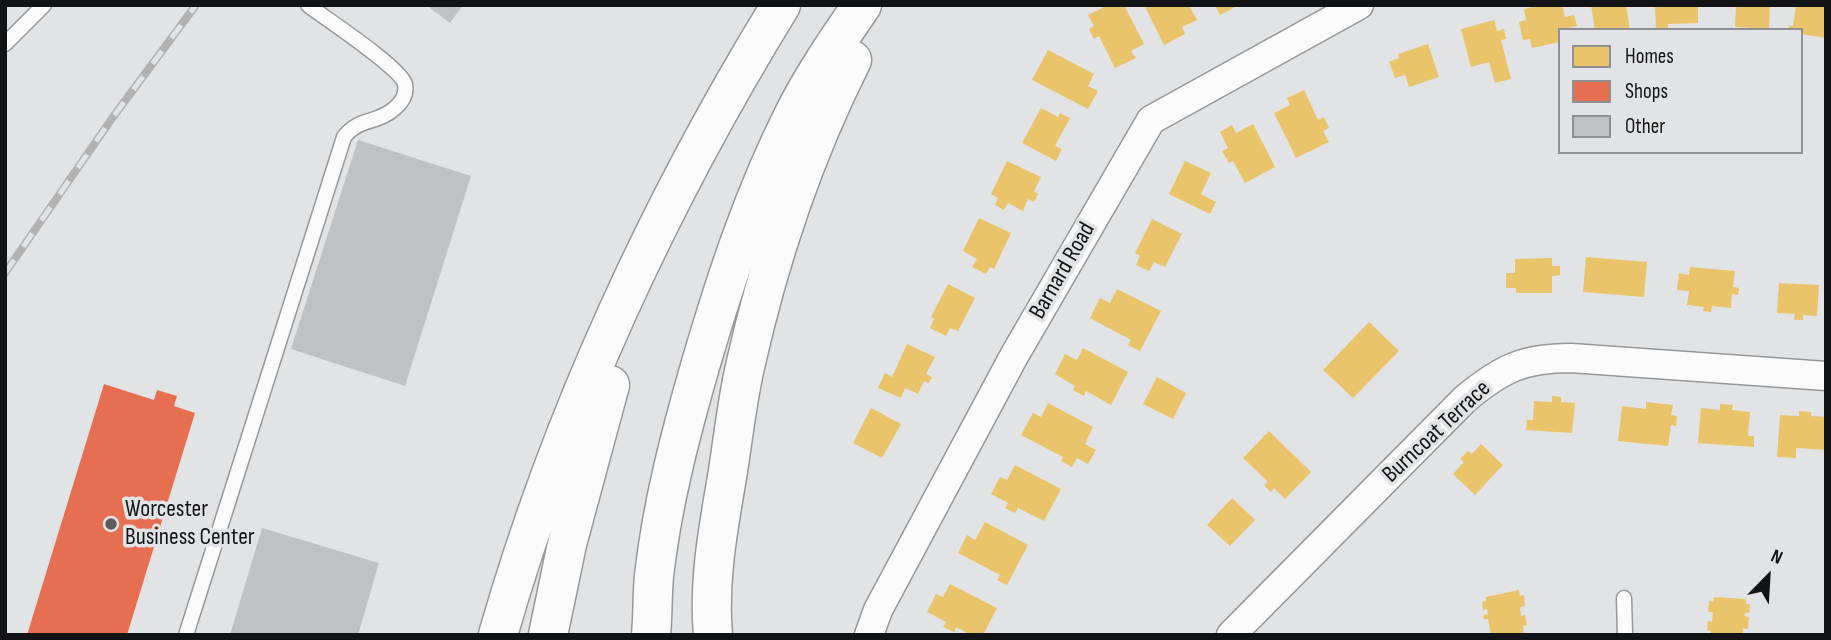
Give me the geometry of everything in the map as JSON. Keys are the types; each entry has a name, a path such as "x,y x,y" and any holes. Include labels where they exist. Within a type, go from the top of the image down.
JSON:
{"highway":[{"path":"498,635 542,499 610,330 653,235 701,142 781,5"},
{"path":"651,635 656,564 680,440 735,255 794,113 862,5"},
{"path":"713,635 712,569 743,373 768,270 784,219 823,120 881,5"},
{"path":"548,635 576,506 653,235"}],"street":[{"name":"Barnard Road","path":"869,635 878,610 1014,355 1151,120 1359,5"},
{"name":"Burncoat Terrace","path":"1231,635 1465,399 1493,378 1520,364 1547,358 1571,358 1826,376"}],"lane":[{"path":"5,44 44,5"},
{"path":"186,635 344,137 352,126 386,116 398,106 405,94 405,82 393,68 308,5"},
{"path":"1624,598 1625,635"}],"building: Homes":[{"path":"1108,5 1124,5 1144,44 1131,51 1136,58 1115,68 1099,36 1094,39 1089,29 1094,26 1088,15"},
{"path":"1144,5 1189,5 1197,20 1182,27 1185,34 1164,45"},
{"path":"1215,5 1239,5 1220,15"},
{"path":"1562,5 1565,17 1574,15 1577,26 1558,28 1558,42 1532,48 1530,39 1523,40 1519,22 1526,20 1524,9"},
{"path":"1591,5 1626,5 1630,28 1595,28"},
{"path":"1655,5 1698,5 1698,23 1668,24 1668,28 1656,28"},
{"path":"1736,5 1770,5 1769,28 1735,27"},
{"path":"1796,5 1826,5 1826,38 1803,34 1803,28 1788,28 1793,26"},
{"path":"1494,20 1497,31 1504,29 1506,39 1501,40 1511,79 1495,83 1489,62 1471,67 1461,29"},
{"path":"1428,44 1439,77 1409,87 1405,75 1395,78 1389,62 1399,58 1398,54"},
{"path":"1048,50 1094,74 1088,86 1098,91 1088,109 1032,80"},
{"path":"1304,90 1318,120 1324,117 1329,128 1323,131 1329,142 1296,158 1274,113 1290,105 1287,98"},
{"path":"1041,108 1058,117 1060,113 1070,118 1055,146 1062,149 1056,161 1022,143"},
{"path":"1253,124 1275,167 1245,183 1233,161 1229,163 1222,151 1228,148 1220,132 1232,125 1236,133"},
{"path":"1007,161 1041,177 1034,191 1038,194 1034,202 1028,199 1023,211 1008,203 1004,210 995,205 998,198 991,194"},
{"path":"1185,161 1211,173 1201,194 1216,202 1210,214 1169,194"},
{"path":"979,218 1011,233 994,269 990,267 986,274 972,267 977,259 963,251"},
{"path":"1152,219 1182,234 1165,267 1154,262 1149,271 1136,265 1140,256 1135,253"},
{"path":"1586,257 1647,262 1644,297 1583,292"},
{"path":"1552,258 1552,266 1560,266 1560,275 1552,276 1552,293 1516,293 1516,288 1506,288 1506,273 1515,273 1515,259"},
{"path":"1690,267 1735,271 1733,287 1739,288 1738,295 1732,294 1731,308 1712,306 1711,312 1703,311 1704,307 1687,305 1689,291 1677,290 1679,273 1689,275"},
{"path":"1779,283 1819,285 1817,316 1803,315 1803,320 1794,320 1795,314 1777,313"},
{"path":"948,284 975,298 958,331 950,328 946,336 930,328 934,319 931,317"},
{"path":"1117,289 1161,311 1140,351 1128,345 1131,340 1090,318 1100,298 1110,303"},
{"path":"1369,322 1399,351 1353,398 1323,370"},
{"path":"907,344 935,357 926,374 932,377 929,383 924,381 918,394 905,388 901,398 878,388 885,373 892,377"},
{"path":"1083,348 1128,372 1111,405 1086,391 1084,396 1073,390 1075,386 1055,374 1065,354 1077,360"},
{"path":"1157,377 1186,393 1173,419 1143,404"},
{"path":"1552,396 1561,397 1561,402 1575,403 1572,433 1526,430 1527,420 1533,420 1534,401 1552,402"},
{"path":"1646,402 1673,405 1671,415 1677,416 1676,426 1671,425 1668,446 1618,441 1622,406 1646,409"},
{"path":"1048,403 1093,427 1085,444 1096,450 1088,464 1077,458 1072,467 1061,461 1063,457 1021,435 1033,413 1041,417"},
{"path":"1720,404 1733,405 1732,410 1750,412 1748,436 1754,436 1754,447 1698,443 1701,408 1720,410"},
{"path":"871,408 901,424 882,458 853,443"},
{"path":"1799,411 1811,412 1811,416 1826,417 1826,450 1796,448 1796,458 1777,457 1780,415 1799,416"},
{"path":"1269,431 1311,472 1285,499 1274,488 1271,492 1264,485 1268,482 1243,458"},
{"path":"1481,444 1503,465 1475,495 1453,474 1464,462 1460,459 1468,451 1472,454"},
{"path":"1015,465 1061,489 1044,521 1018,508 1015,513 1005,508 1008,503 991,494 1000,477 1007,480"},
{"path":"1232,498 1255,520 1230,546 1207,525"},
{"path":"985,522 1028,545 1007,585 997,580 1000,575 958,553 967,535 975,540"},
{"path":"950,584 997,608 983,635 971,635 956,627 954,632 943,627 946,622 927,612 936,594 943,597"},
{"path":"1519,590 1520,596 1524,595 1525,606 1520,607 1521,616 1525,615 1527,625 1523,626 1524,635 1491,635 1488,619 1484,619 1483,615 1488,614 1487,609 1483,610 1482,602 1486,601 1486,597"},
{"path":"1714,597 1746,599 1746,604 1750,604 1749,613 1744,616 1749,617 1748,629 1743,628 1743,635 1711,635 1711,631 1707,630 1708,621 1712,622 1713,612 1708,612 1709,601 1713,602"}],"building: Shops":[{"name":"Worcester Business Center","path":"104,384 154,400 157,390 177,396 174,406 195,413 127,635 27,635"}],"building: Other":[{"path":"426,5 463,5 450,23"},
{"path":"358,140 471,176 405,386 291,349"},
{"path":"262,528 379,563 358,635 230,635"}],"railway":[{"path":"5,273 113,117 196,5"}],"place":[{"name":"Worcester Business Center","path":"111,524"}]}
